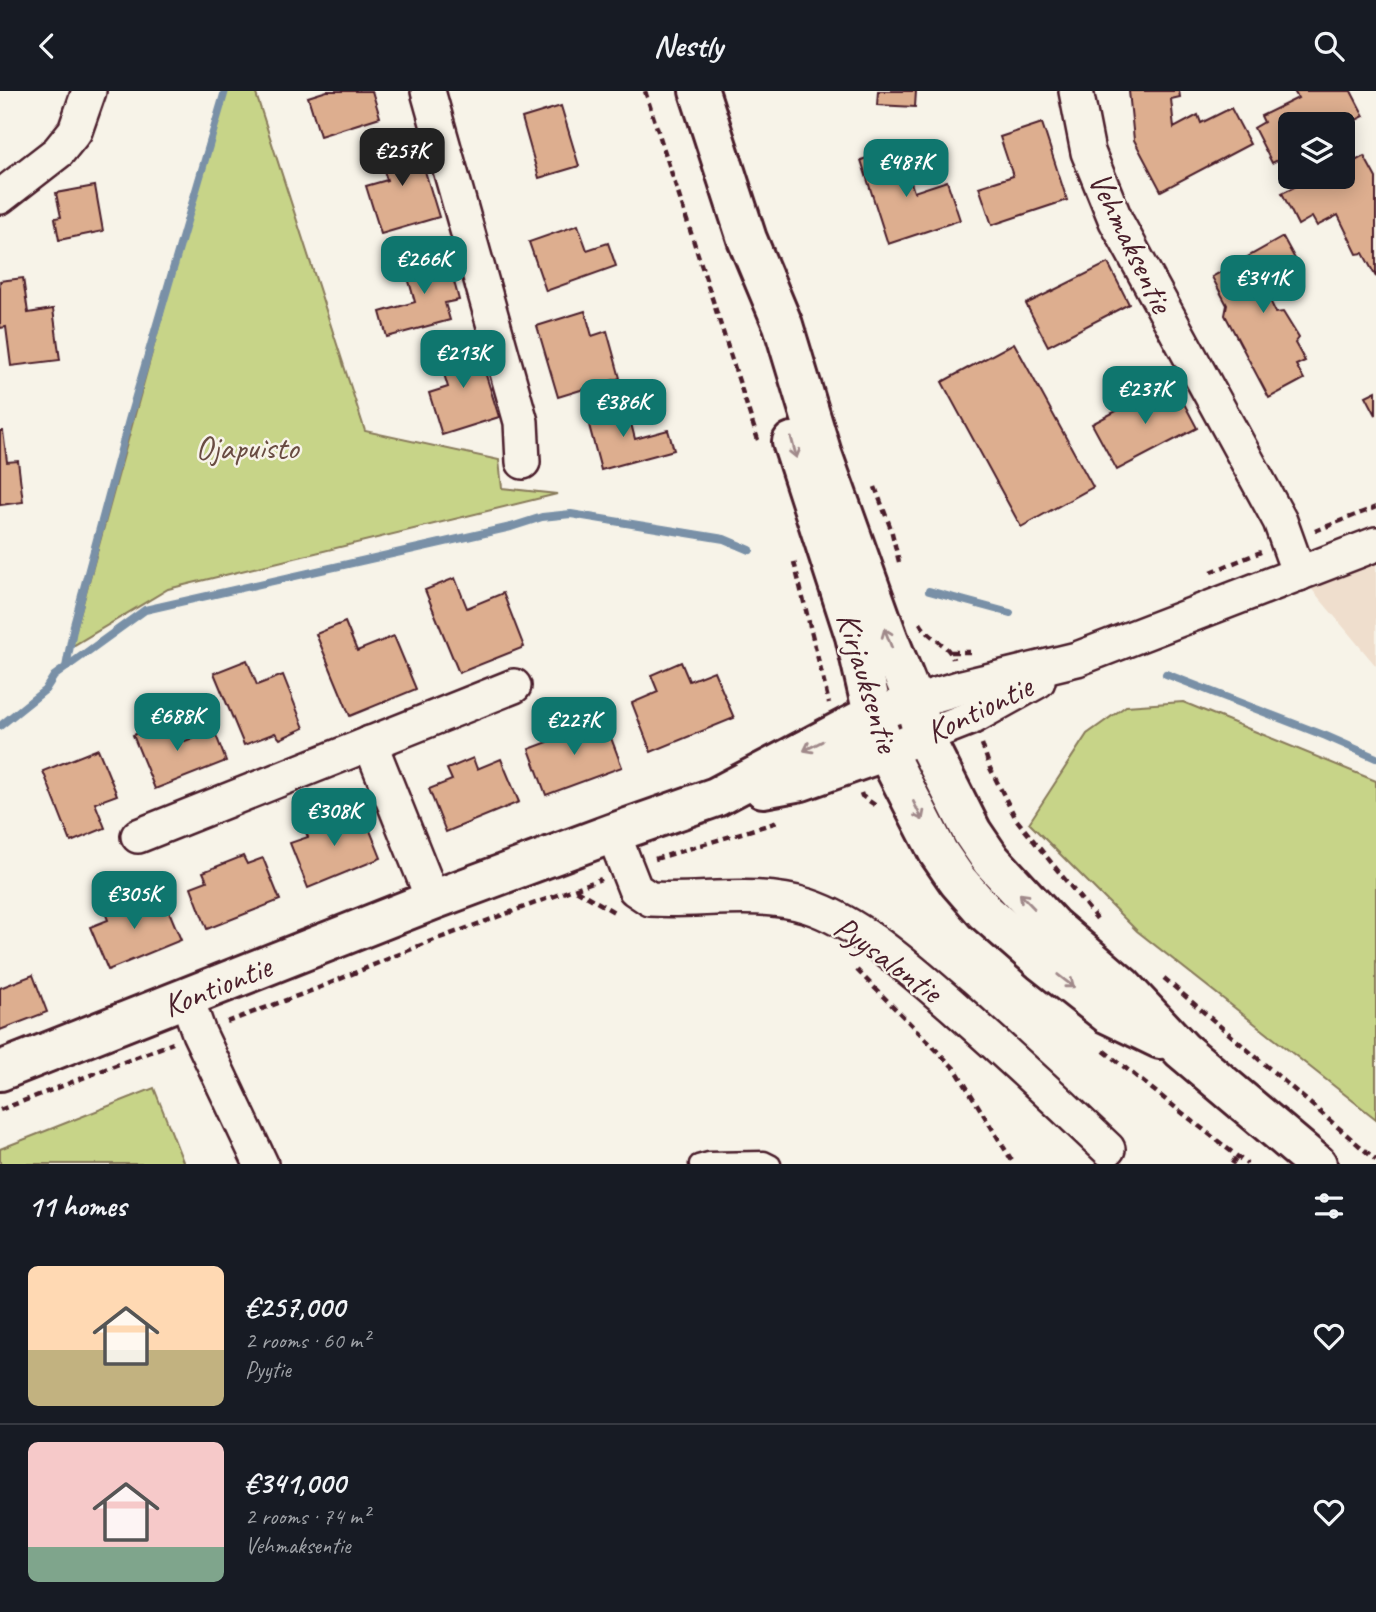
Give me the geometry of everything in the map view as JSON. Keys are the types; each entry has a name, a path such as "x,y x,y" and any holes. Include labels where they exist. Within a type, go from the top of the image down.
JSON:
{"street":[{"path":"0,197 58,152 75,131 89,91"},
{"path":"428,91 521,422 523,463"},
{"name":"Kirjauksentie","path":"699,91 747,239 783,325 822,454 888,638 919,719 972,832 991,860 1052,926 1123,987 1182,1050 1317,1164"},
{"name":"Vehmaksentie","path":"1076,91 1088,152 1116,221 1280,521 1299,574"},
{"name":"Kirjauksentie","path":"747,239 763,333 799,468 855,636 864,751 958,881 985,912 1108,1014 1182,1050"},
{"name":"Kontiontie","path":"0,1071 193,1016 433,901 716,797 864,751 919,719 973,717 1077,659 1376,544"},
{"path":"138,837 514,686"},
{"path":"370,743 433,901"},
{"name":"Pyysalontie","path":"613,833 635,889 650,899 766,898 809,907 850,926 914,972 1023,1068 1106,1157"},
{"path":"193,1016 261,1164"}],"lane":[{"path":"698,1164 709,1161 764,1160 772,1164"}],"path":[{"path":"645,91 758,441"},
{"path":"875,487 891,529 902,577"},
{"path":"1198,577 1376,507"},
{"path":"792,556 827,701 864,751"},
{"path":"919,621 924,631"},
{"path":"951,652 983,652"},
{"path":"990,768 1016,819 1098,920"},
{"path":"0,1110 193,1016 316,989 426,943 576,890 625,868 783,820"},
{"path":"576,890 623,917"},
{"path":"855,967 956,1070 1014,1164"},
{"path":"1158,974 1376,1160"},
{"path":"1232,1164 1237,1156"}],"shaded area":[{"path":"1376,544 1376,666 1299,574"}],"green space":[{"name":"Ojapuisto","path":"224,91 255,91 365,431 499,460 502,488 557,494 168,589 71,647"},
{"path":"1183,702 1376,781 1376,1119 1137,931 1029,823 1087,734 1126,706"},
{"path":"154,1088 184,1164 0,1164 0,1149"}],"building":[{"path":"327,91 372,91 380,117 320,136 308,97"},
{"path":"878,91 916,91 915,107 877,105"},
{"path":"1129,91 1179,91 1180,97 1171,99 1174,128 1198,115 1201,123 1231,108 1250,144 1161,191 1134,140"},
{"path":"1294,91 1351,91 1364,116 1355,120 1355,112 1278,112 1278,160 1272,163 1254,128 1264,122 1261,116 1298,98"},
{"path":"561,106 579,166 539,178 522,118"},
{"path":"1042,123 1067,200 992,225 979,187 1013,176 1000,137"},
{"path":"414,135 439,217 381,234 366,186 387,180 376,146"},
{"path":"900,147 914,192 947,181 960,220 888,244 861,160"},
{"path":"1364,156 1376,178 1376,277 1363,253 1357,254 1338,215 1317,226 1312,217 1298,225 1282,193 1290,189 1355,189 1355,161"},
{"path":"95,186 103,231 59,240 55,218 61,217 56,193"},
{"path":"578,225 587,250 608,243 616,266 546,291 529,242"},
{"path":"1283,237 1300,268 1288,275 1290,282 1267,294 1276,313 1283,312 1299,338 1295,343 1305,361 1296,365 1304,379 1269,398 1225,315 1227,305 1212,277"},
{"path":"446,252 459,300 445,303 450,320 387,337 380,312 415,302 404,264"},
{"path":"1108,263 1129,304 1048,346 1026,304"},
{"path":"23,278 28,313 53,309 60,360 11,366 6,327 0,328 0,281"},
{"path":"585,311 592,336 607,331 620,378 558,397 537,326"},
{"path":"475,340 499,417 442,435 429,393 448,387 437,352"},
{"path":"1014,343 1093,487 1021,527 942,382"},
{"path":"1172,381 1197,428 1117,470 1092,424"},
{"path":"1376,391 1376,415 1366,396"},
{"path":"626,404 635,439 668,430 674,450 601,470 586,414"},
{"path":"0,431 3,431 7,462 18,461 23,502 0,505"},
{"path":"455,578 467,608 503,593 524,647 459,673 425,590"},
{"path":"345,622 357,651 394,636 416,689 350,716 316,634"},
{"path":"247,660 257,685 283,675 304,728 280,739 275,733 244,745 214,673"},
{"path":"681,662 689,681 714,671 734,718 651,752 632,703 658,692 651,675"},
{"path":"177,718 185,741 214,730 226,761 155,789 133,735"},
{"path":"605,722 622,767 546,795 529,749 548,742 544,733 571,723 575,733"},
{"path":"98,749 117,795 95,803 105,828 71,842 43,771"},
{"path":"473,758 477,769 501,759 519,802 446,832 429,789 452,780 447,769"},
{"path":"343,810 346,820 363,813 381,858 308,888 290,843 308,837 303,826"},
{"path":"243,856 247,864 263,858 280,900 207,929 191,887 207,881 203,872"},
{"path":"123,896 129,911 163,897 181,940 108,970 90,927 108,920 102,905"},
{"path":"33,975 47,1012 0,1030 0,988"}],"waterway":[{"path":"66,667 74,625 129,420 225,91"},
{"path":"0,726 45,690 54,676 145,610 511,527 542,517 571,514 724,539 750,550"},
{"path":"929,591 1010,613"},
{"path":"1166,674 1376,758"}]}
